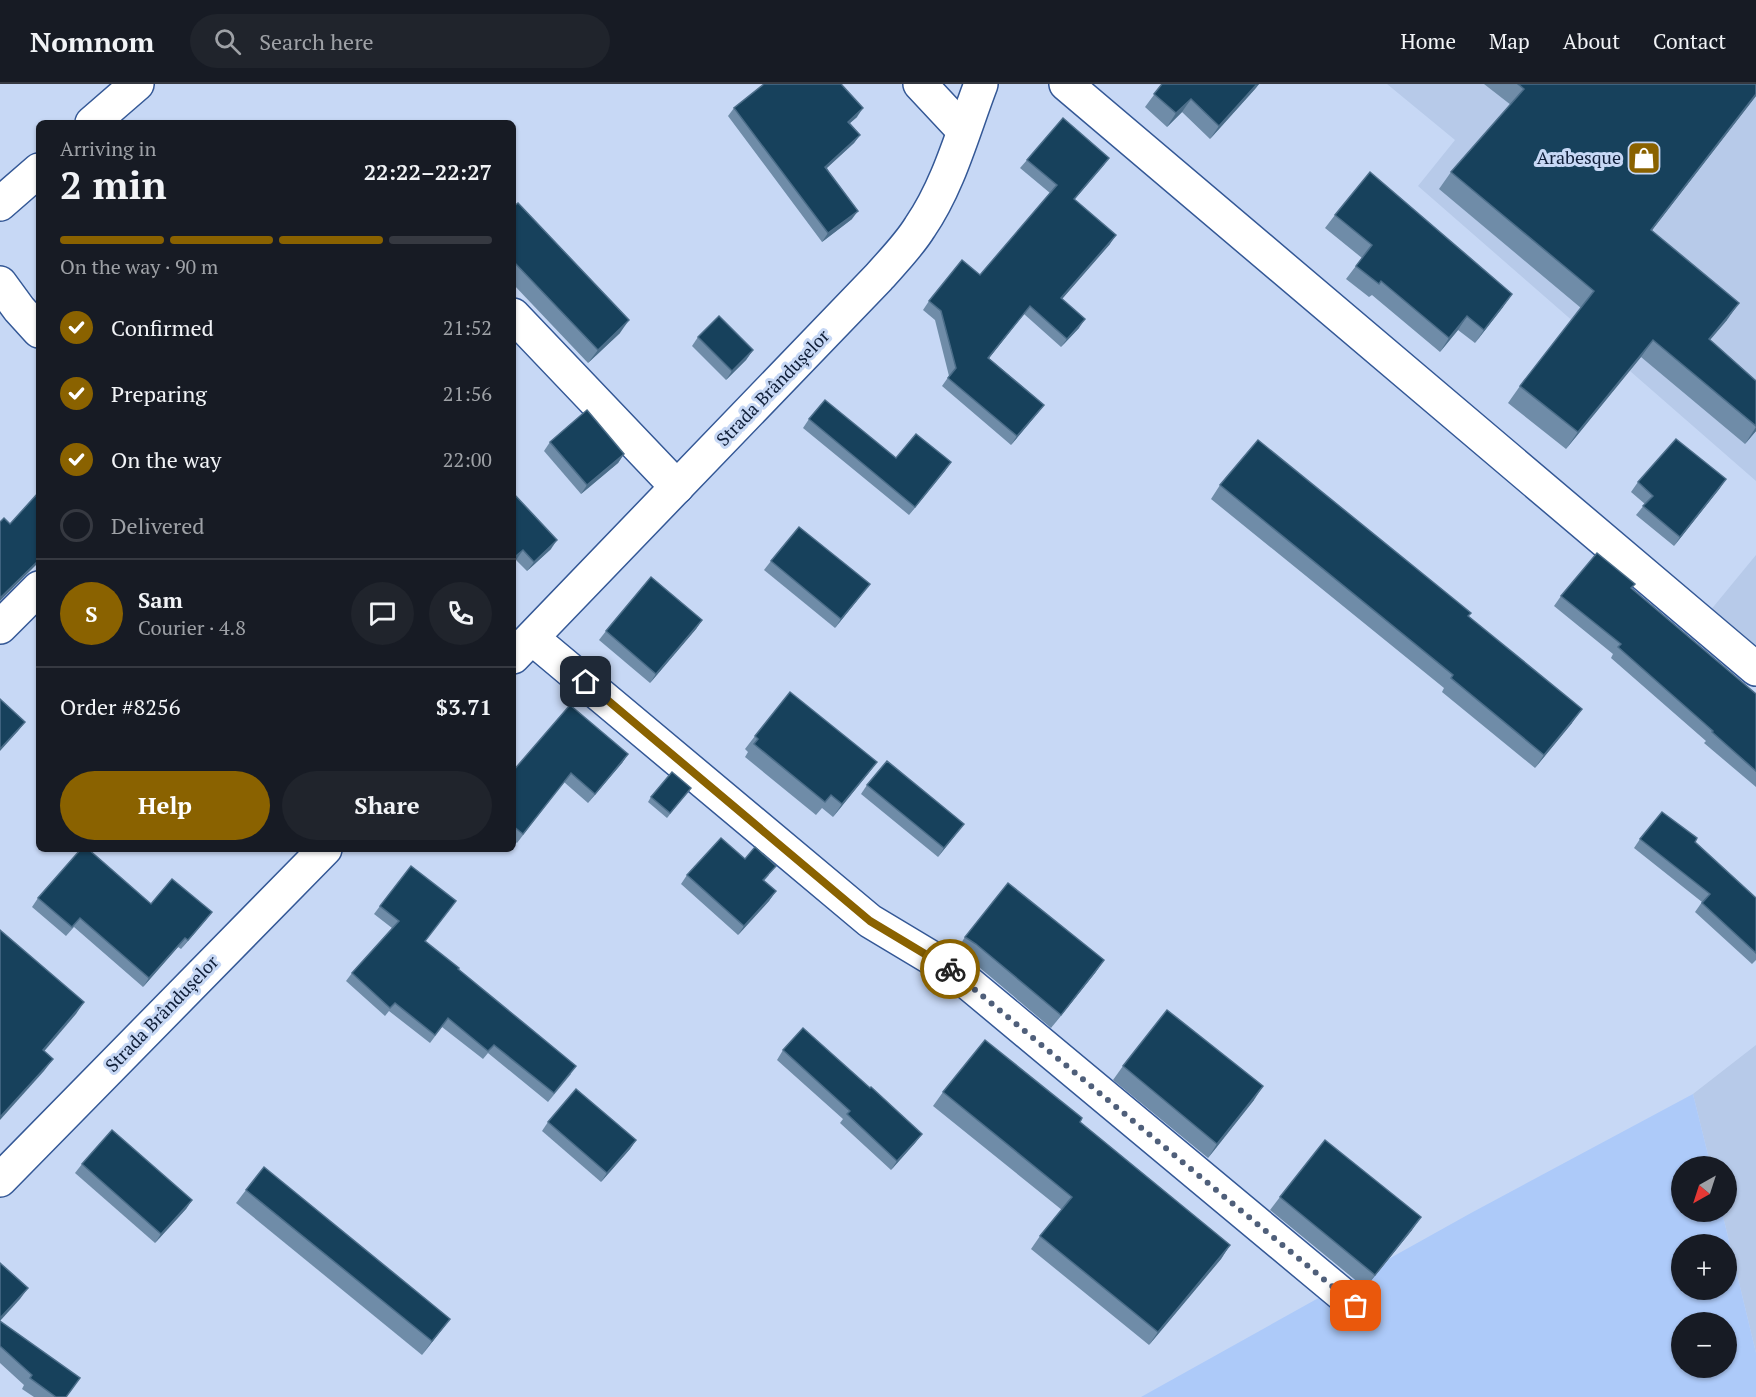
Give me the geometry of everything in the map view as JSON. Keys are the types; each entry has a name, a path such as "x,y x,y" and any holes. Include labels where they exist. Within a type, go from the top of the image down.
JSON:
{"street":[{"path":"95,120 137,84"},
{"path":"920,84 963,130"},
{"name":"Strada Brândușelor","path":"523,648 879,277 920,228 948,177 981,84"},
{"path":"1066,84 1756,669"},
{"path":"0,204 36,173"},
{"path":"0,283 36,329"},
{"path":"516,318 677,488"},
{"path":"0,627 36,591"},
{"path":"523,648 870,921 955,972 1356,1306"},
{"name":"Strada Brândușelor","path":"0,1180 322,852"}],"shaded area":[{"path":"1387,84 1756,84 1756,481 1418,186 1455,140"},
{"path":"1756,555 1756,663 1705,617"},
{"path":"1756,1045 1756,1353 1737,1274 1737,1234 1727,1234 1724,1222 1737,1222 1737,1156 1708,1156 1693,1094"},
{"path":"1693,1094 1708,1156 1671,1156 1671,1222 1724,1222 1727,1234 1671,1234 1671,1300 1737,1300 1737,1274 1756,1353 1756,1397 1141,1397 1471,1213"}],"building":[{"path":"764,84 841,84 863,108 848,122 860,135 825,167 858,211 828,233 734,108"},
{"path":"1162,84 1257,84 1219,126 1191,99 1176,113 1154,94"},
{"path":"1518,84 1756,84 1756,94 1651,230 1739,303 1709,339 1756,381 1756,426 1653,340 1578,432 1520,386 1594,291 1451,172 1524,89"},
{"path":"1063,118 1109,158 1074,199 1116,235 1061,298 1085,319 1067,339 1030,306 988,358 1044,405 1017,436 948,378 956,368 941,311 929,301 962,260 980,275 1057,185 1027,160"},
{"path":"1370,172 1512,294 1484,330 1467,316 1449,338 1381,281 1379,284 1356,266 1372,245 1335,215"},
{"path":"518,203 629,320 598,350 516,264 516,205"},
{"path":"719,316 753,350 732,371 698,337"},
{"path":"825,400 896,458 916,434 951,462 915,507 809,419"},
{"path":"587,410 624,454 587,485 550,442"},
{"path":"1676,439 1726,479 1680,537 1643,506 1653,496 1638,482"},
{"path":"1258,440 1471,613 1468,616 1582,709 1544,755 1451,678 1453,675 1220,485"},
{"path":"36,495 36,563 0,598 0,522 4,518 10,524"},
{"path":"516,496 557,540 534,562 523,550 516,556"},
{"path":"799,527 870,584 841,619 771,561"},
{"path":"1597,553 1635,584 1631,588 1756,694 1756,771 1618,647 1621,644 1561,596"},
{"path":"651,577 702,620 656,674 606,631"},
{"path":"790,692 877,762 842,804 831,795 825,802 754,744 758,739 755,736"},
{"path":"0,699 25,722 0,749"},
{"path":"570,705 628,754 595,794 571,773 523,834 516,828 516,768"},
{"path":"887,761 964,824 944,848 867,785"},
{"path":"672,772 691,788 670,813 651,797"},
{"path":"1662,812 1697,838 1695,842 1756,898 1756,953 1702,903 1710,894 1640,839"},
{"path":"721,838 745,859 755,847 776,866 763,880 776,891 744,926 687,875"},
{"path":"78,852 91,852 151,904 172,879 212,912 188,940 185,938 149,978 80,918 72,927 38,898"},
{"path":"411,866 456,901 425,941 576,1066 554,1093 494,1045 488,1051 448,1018 435,1035 395,1003 390,1008 352,973 399,921 380,906"},
{"path":"1008,883 1104,960 1061,1015 965,937"},
{"path":"0,930 84,1002 43,1050 53,1059 0,1117"},
{"path":"1167,1010 1263,1086 1217,1144 1123,1066"},
{"path":"803,1028 922,1134 897,1161 847,1114 850,1111 783,1050"},
{"path":"985,1040 1082,1118 1080,1122 1230,1245 1158,1332 1040,1236 1072,1197 943,1092"},
{"path":"576,1089 636,1140 607,1173 548,1122"},
{"path":"112,1130 192,1200 161,1234 82,1164"},
{"path":"1325,1140 1421,1217 1375,1275 1280,1197"},
{"path":"264,1167 450,1319 432,1341 246,1190"},
{"path":"0,1263 28,1288 0,1318"},
{"path":"0,1321 80,1378 66,1397 56,1397 30,1378 32,1375 0,1346"}],"way so far":[{"path":"950,969 1356,1306"}],"place":[{"name":"Arabesque","path":"1644,158"}],"route":[{"path":"586,682 870,921 950,969"}]}
